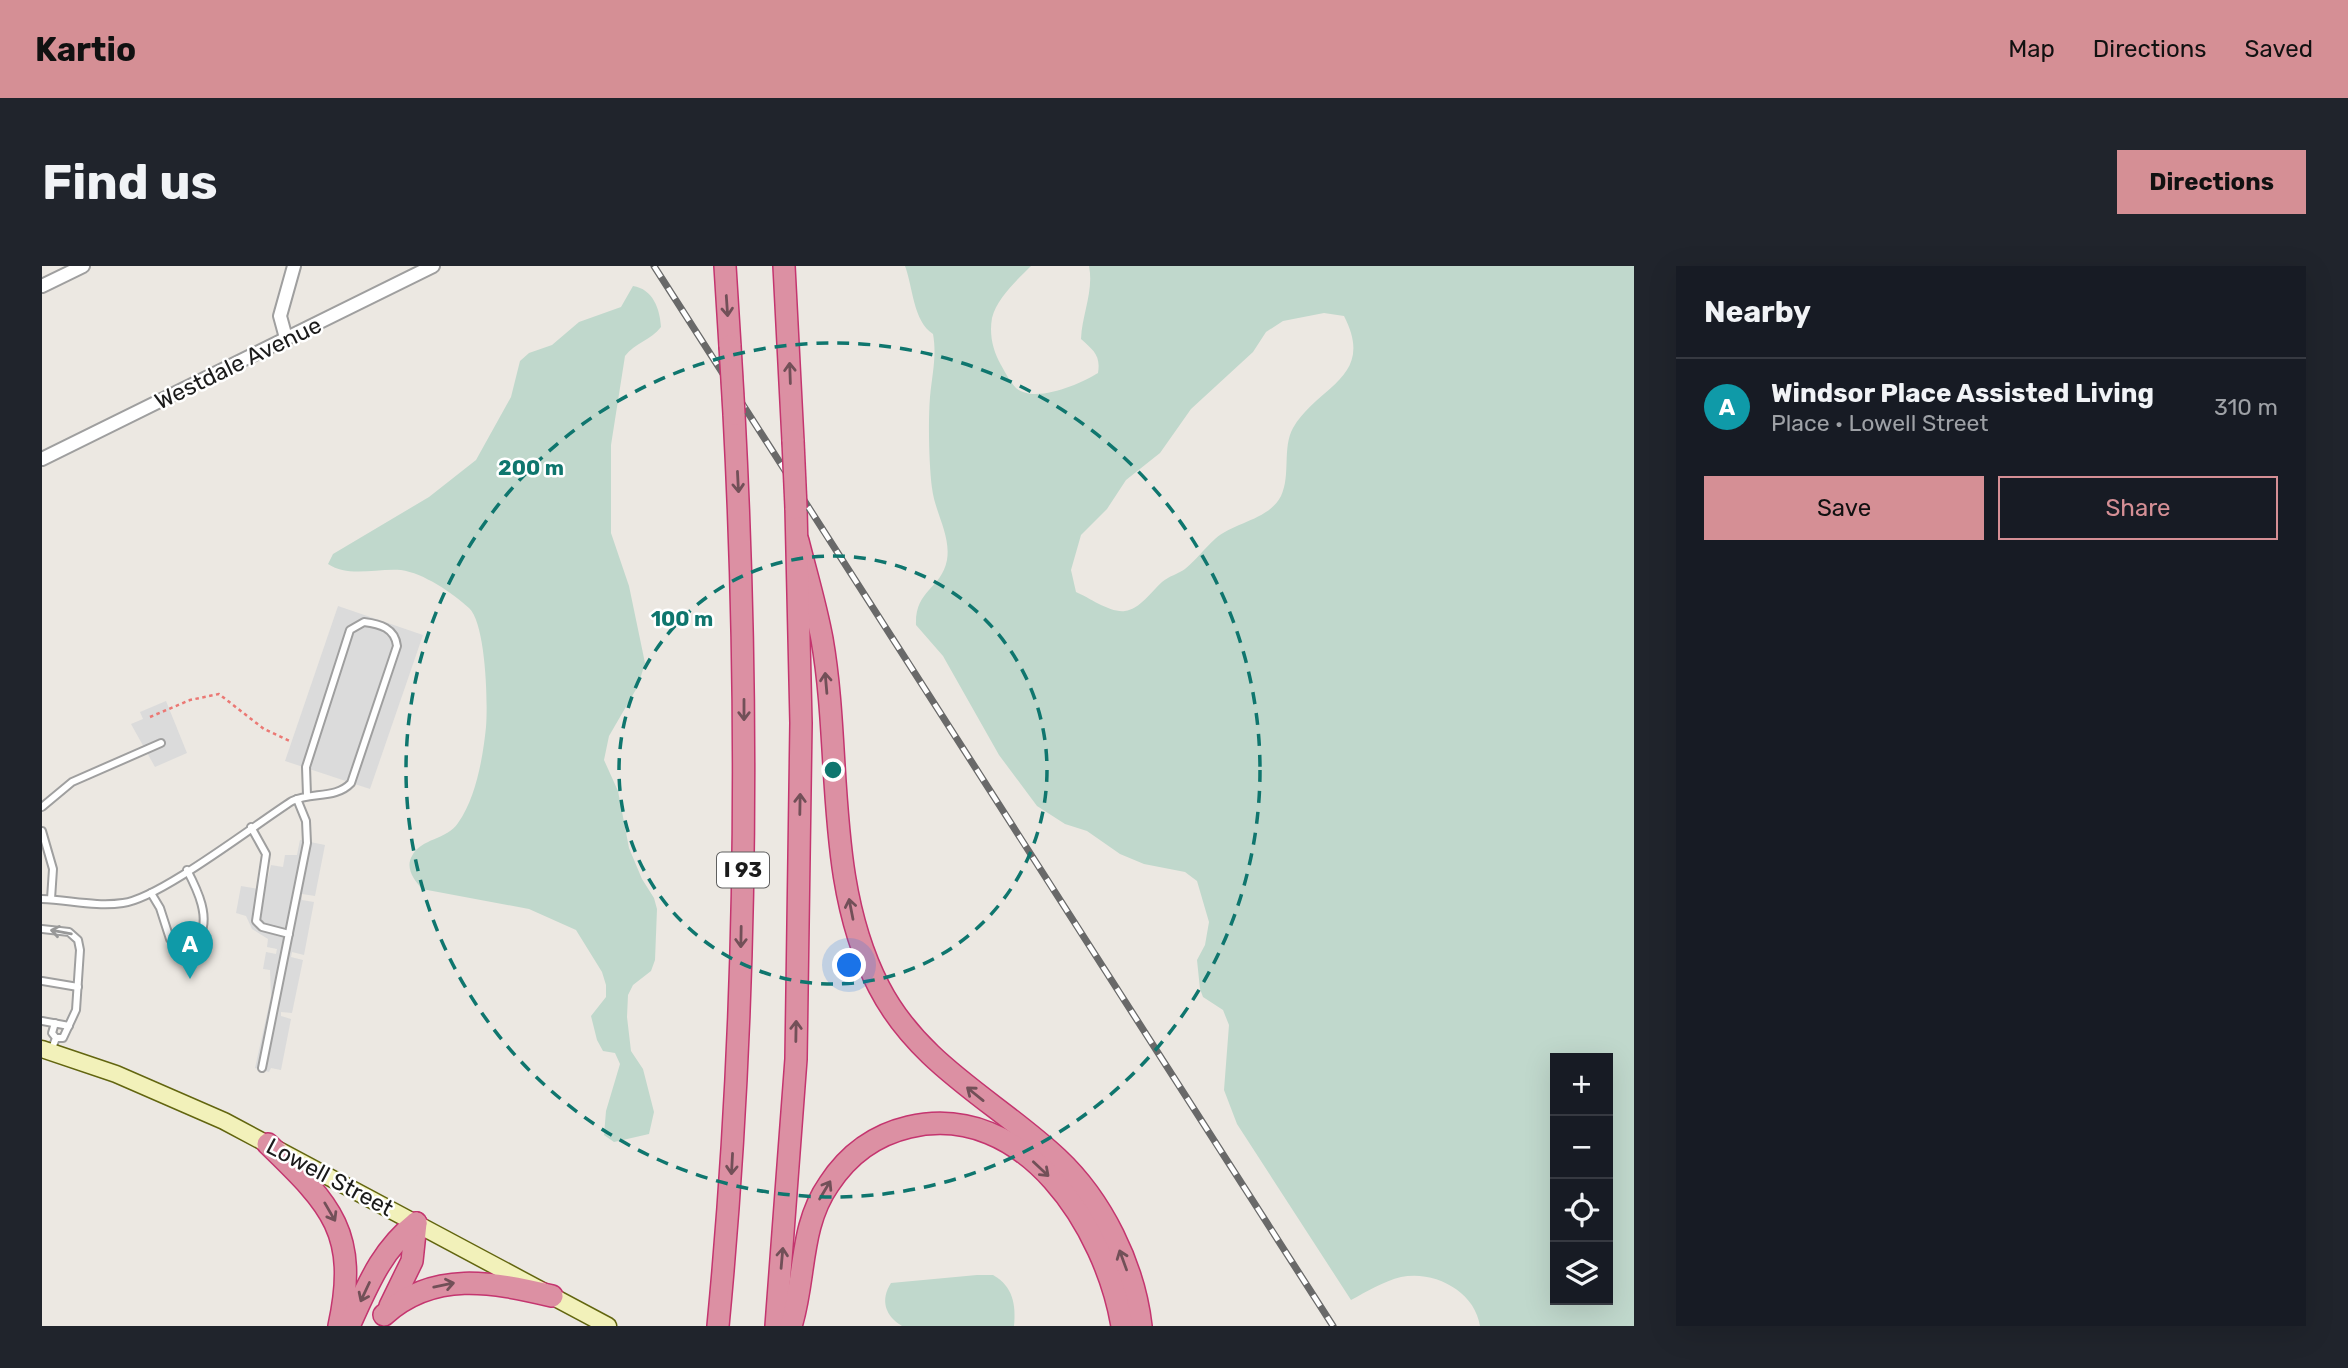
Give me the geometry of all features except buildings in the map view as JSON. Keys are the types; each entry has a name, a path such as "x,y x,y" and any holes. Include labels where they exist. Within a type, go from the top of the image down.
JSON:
{"highway":[{"name":"I 93","path":"718,1326 737,1078 743,860 743,637 725,266"},
{"name":"I 93","path":"776,1326 796,1059 801,723 798,541 784,266"},
{"path":"798,541 822,639 848,888 866,959 889,1005 925,1051 1056,1158 1088,1196 1119,1249 1135,1293 1141,1326"},
{"path":"792,1326 798,1306 806,1239 815,1209 829,1182 851,1157 882,1137 919,1125 943,1124 970,1128 1005,1142 1050,1178 1087,1226 1100,1251 1112,1284 1122,1326"},
{"path":"268,1144 310,1185 336,1224 344,1249 346,1274 339,1326"},
{"path":"380,1321 401,1289 412,1261 416,1223"},
{"path":"349,1326 385,1254 393,1242 416,1223"},
{"path":"380,1321 419,1292 460,1282 504,1284 552,1296"}],"main road":[{"name":"Lowell Street","path":"50,1046 177,1100 268,1144 608,1326"}],"street":[{"path":"42,286 83,266"},
{"path":"286,338 280,316 294,266"},
{"name":"Westdale Avenue","path":"42,459 433,266"}],"lane":[{"path":"42,899 121,904 150,893 297,799 307,795 338,793 351,783 397,646 395,636 388,629 364,622 350,631 306,768 307,795"},
{"path":"42,807 72,782 160,743"},
{"path":"262,1068 308,829 297,799"},
{"path":"251,827 266,854 256,921 262,928 289,934"},
{"path":"42,831 52,869 51,899"},
{"path":"150,893 160,908 170,939 198,939 203,928 201,902 187,870"},
{"path":"42,929 69,932 78,940 76,1010 63,1038 50,1046"},
{"path":"42,981 78,987"},
{"path":"42,1021 69,1026"},
{"path":"50,1046 55,1023"}],"path":[{"path":"150,717 190,700 219,694 269,732 292,742"}],"green space":[{"path":"905,266 1031,266 998,303 992,318 991,331 996,354 1010,380 1016,388 1034,394 1057,391 1098,373 1097,357 1081,339 1090,284 1089,266 1634,266 1634,1326 1480,1326 1477,1314 1462,1293 1439,1280 1427,1277 1401,1277 1351,1300 1237,1124 1224,1090 1229,1025 1223,1010 1203,997 1200,989 1197,960 1205,945 1209,922 1197,881 1185,872 1144,864 1120,854 1087,831 1065,824 1037,806 999,755 943,656 916,625 920,604 944,570 948,551 932,488 930,467 929,418 934,358 933,334 921,321","holes":["1324,313 1344,316 1352,337 1353,354 1349,367 1293,428 1288,444 1284,488 1275,504 1260,516 1223,533 1185,569 1165,580 1130,610 1113,610 1076,592 1071,570 1081,535 1107,509 1126,480 1160,453 1191,409 1253,352 1266,332 1283,321"]},
{"path":"633,286 646,291 654,301 661,327 625,356 611,445 611,533 629,586 645,663 638,686 609,736 604,760 618,791 629,848 657,909 655,960 651,971 633,985 628,995 627,1017 631,1051 643,1069 654,1112 649,1134 614,1142 604,1135 606,1111 620,1064 615,1053 603,1051 597,1040 591,1016 606,997 606,985 602,972 576,930 529,909 422,889 410,869 410,860 416,850 447,833 458,823 470,802 478,777 485,739 487,701 485,664 475,617 455,596 419,575 401,570 345,571 328,564 333,554 429,497 476,460 511,397 520,361 529,353 552,345 579,322 621,307"},
{"path":"993,1275 1009,1290 1014,1304 1014,1326 902,1326 886,1307 886,1295 891,1283"}],"shaded area":[{"path":"338,606 423,635 370,789 285,761"},
{"path":"166,701 187,753 155,767 131,724 143,719 140,712"},
{"path":"300,840 325,845 315,896 302,894 302,900 314,902 304,955 292,952 291,957 303,960 292,1013 281,1012 281,1016 291,1019 281,1070 271,1068 269,1072 255,1068 271,996 270,970 263,969 266,952 276,954 277,949 267,947 268,939 252,929 246,916 236,913 241,886 265,890 271,865 283,867 285,855 297,855"}],"railway":[{"path":"654,266 1333,1326"}],"place":[{"name":"Windsor Place Assisted Living","path":"190,979"}]}
